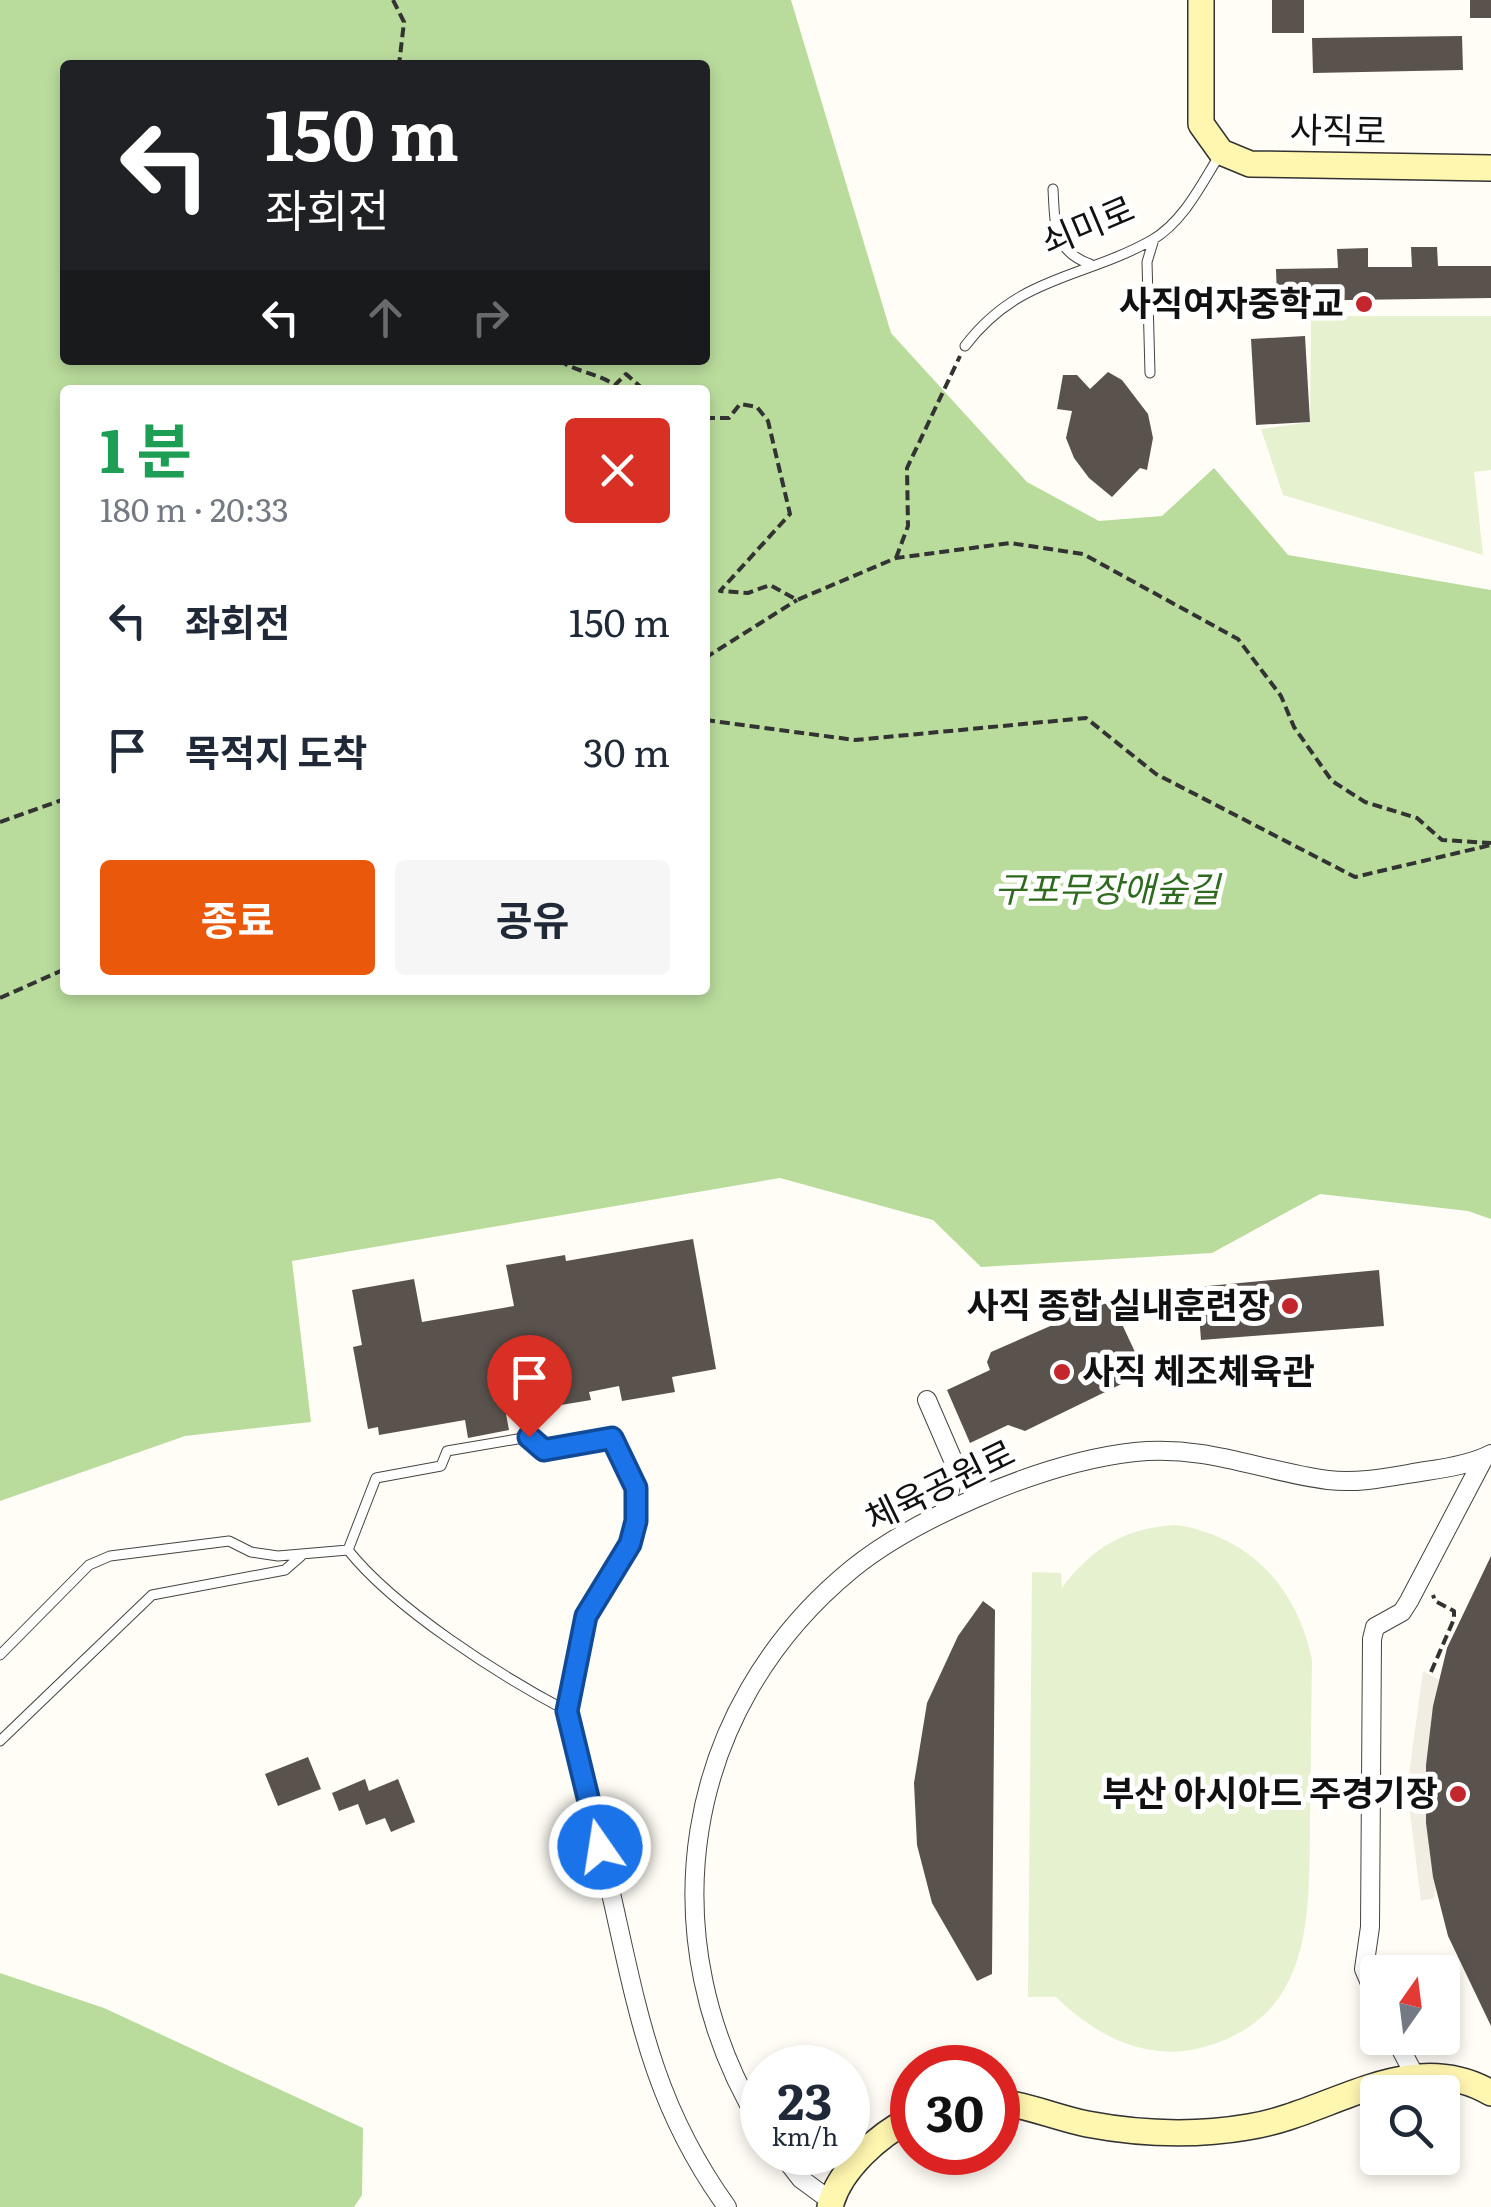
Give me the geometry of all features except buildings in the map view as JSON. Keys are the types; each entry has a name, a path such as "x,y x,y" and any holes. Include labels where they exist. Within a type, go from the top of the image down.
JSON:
{"street":[{"path":"1201,0 1201,124 1221,152"},
{"name":"사직로","path":"1221,152 1250,164 1491,168"},
{"path":"928,1400 956,1467 944,1512"},
{"name":"체육공원로","path":"740,2084 726,2056 698,1968 694,1878 708,1782 754,1682 781,1644 850,1570 891,1540 944,1512 1040,1472 1135,1452 1225,1455 1330,1480 1376,1478 1487,1456"},
{"path":"1366,1955 1370,1927 1372,1639 1376,1628 1402,1612 1410,1601 1487,1456"},
{"path":"567,1711 628,1985 658,2080 684,2140 727,2207"},
{"path":"1460,2081 1491,2093"},
{"path":"1020,2108 1086,2124 1187,2132 1248,2128 1302,2115 1360,2091"},
{"path":"798,2175 830,2204 861,2158 890,2135"}],"lane":[{"name":"쇠미로","path":"965,346 1002,307 1090,264 1154,240 1186,210 1221,152"},
{"path":"1053,189 1060,245 1072,257 1090,264"},
{"path":"1150,373 1147,262 1154,240"},
{"path":"529,1437 544,1450 612,1438 636,1488 636,1521 630,1544 586,1616 567,1711 532,1692 373,1581 348,1550 376,1478 441,1466 447,1451 529,1437"},
{"path":"0,1655 89,1565 110,1556 229,1541 251,1552 303,1554 348,1550"},
{"path":"0,1741 152,1595 285,1570 303,1554"}],"path":[{"path":"393,0 404,22 399,60"},
{"path":"896,558 908,526 907,468 965,346"},
{"path":"565,365 596,371 616,385 626,374 638,385"},
{"path":"710,418 729,418 740,404 757,407 768,421 790,514 720,592 748,593 770,585 796,600"},
{"path":"710,655 796,600 896,558 1010,543 1083,554 1238,639 1281,696 1294,726 1332,781 1365,802 1418,818 1442,840 1491,844"},
{"path":"710,721 855,740 1086,718 1156,774 1354,877 1491,844"},
{"path":"0,822 60,801"},
{"path":"0,998 60,970"},
{"path":"1430,1672 1454,1618 1454,1611 1435,1601 1432,1592"}],"green space":[{"name":"구포무장애숲길","path":"0,0 791,0 891,333 1027,482 1099,521 1162,516 1214,468 1288,555 1491,590 1491,1219 1468,1211 1320,1194 1212,1253 981,1267 933,1220 780,1178 292,1261 311,1422 185,1436 0,1501"},
{"path":"1311,316 1491,316 1491,470 1474,472 1483,555 1283,495 1261,429 1310,422"},
{"path":"1178,1525 1228,1541 1249,1554 1282,1589 1305,1634 1312,1660 1309,1891 1298,1959 1285,1988 1266,2013 1238,2034 1200,2048 1159,2051 1121,2042 1103,2033 1056,1997 1028,1997 1032,1572 1061,1573 1062,1588 1086,1561 1112,1542 1143,1530"},
{"path":"0,1973 104,2008 363,2128 362,2195 354,2207 0,2207"}],"shaded area":[{"path":"1423,1671 1439,1680 1426,1765 1426,1823 1436,1887 1434,1898 1421,1901 1407,1789"}],"place":[{"name":"사직여자중학교","path":"1364,304"},
{"name":"사직 종합 실내훈련장","path":"1290,1306"},
{"name":"사직 체조체육관","path":"1062,1372"},
{"name":"부산 아시아드 주경기장","path":"1458,1794"}],"route":[{"path":"529,1437 544,1450 612,1438 636,1488 636,1521 630,1544 606,1577 586,1616 571,1674 567,1711 600,1847"}]}
